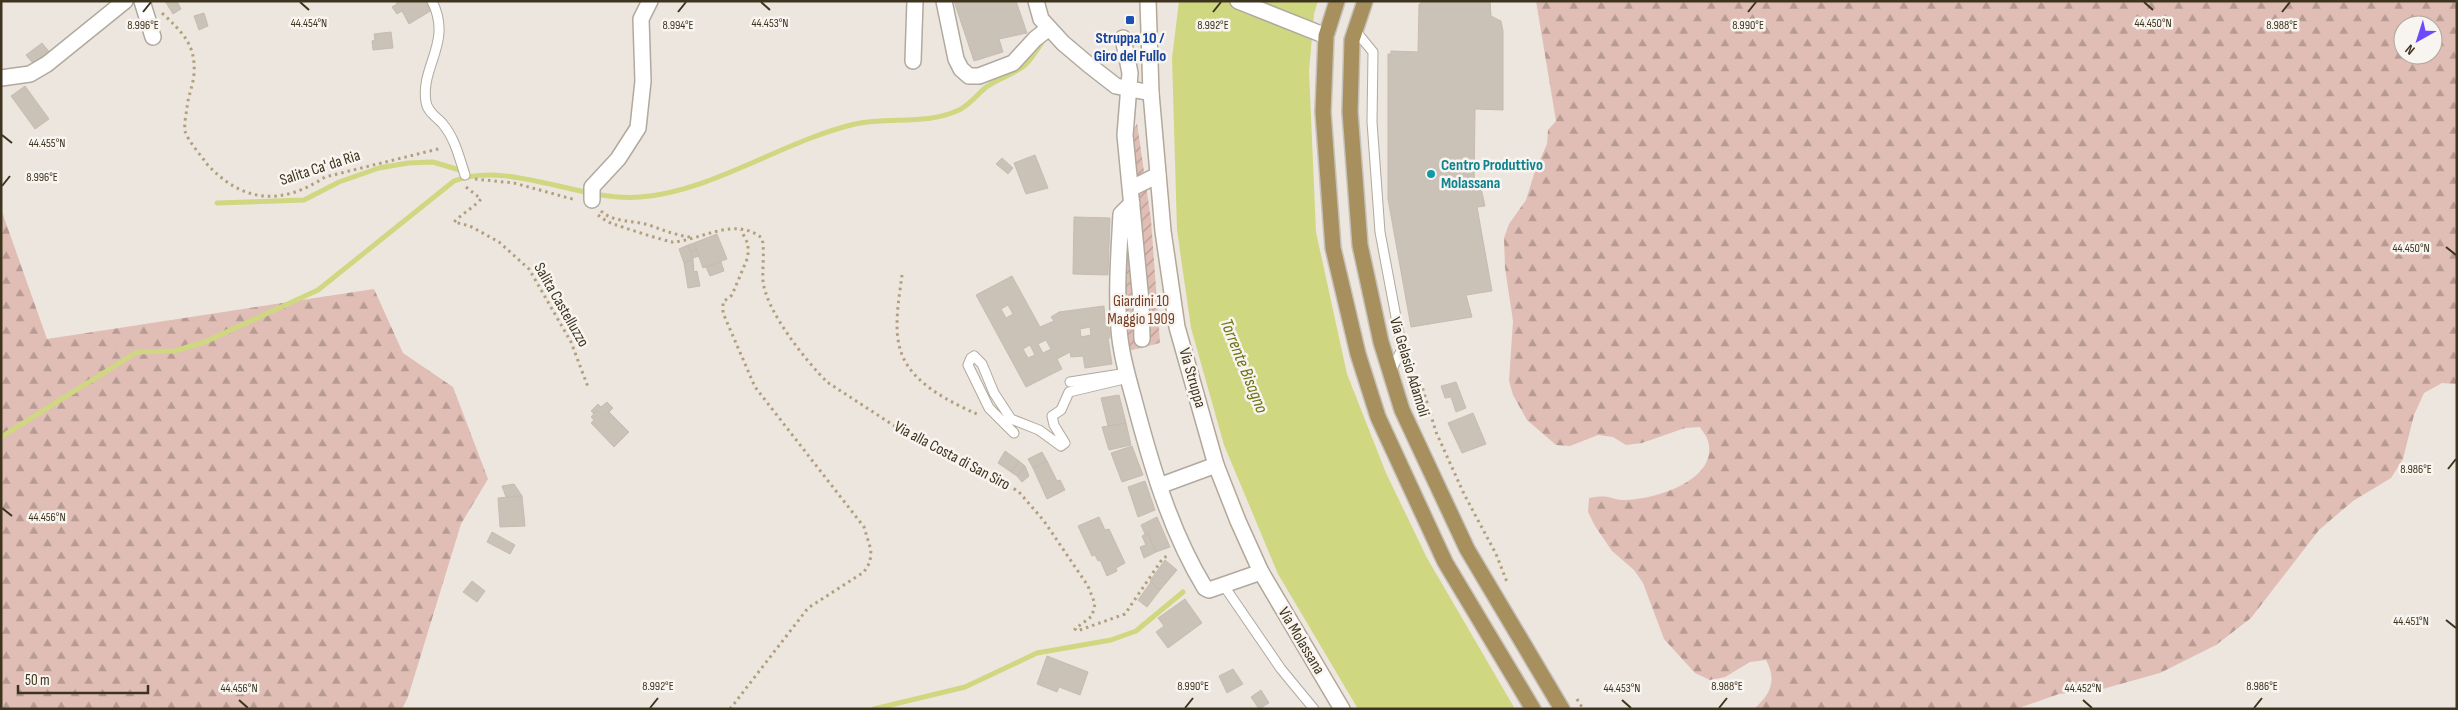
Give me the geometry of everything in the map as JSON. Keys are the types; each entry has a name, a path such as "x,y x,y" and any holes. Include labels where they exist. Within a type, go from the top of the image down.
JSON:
{"main road":[{"path":"1337,1 1322,34 1323,112 1333,248 1358,354 1378,417 1445,562 1533,709"},
{"name":"Via Gelasio Adamoli","path":"1366,1 1352,40 1350,112 1360,245 1380,342 1402,410 1467,549 1562,709"}],"street":[{"path":"1,78 30,74 47,64 125,1"},
{"path":"142,1 153,37"},
{"path":"590,200 638,128 643,81 641,19 650,1"},
{"path":"913,61 914,1"},
{"path":"944,1 956,59 963,72 969,76 979,76 1014,63 1035,39 1049,28"},
{"path":"1036,1 1041,19 1089,65 1116,86 1151,93"},
{"name":"Via Struppa","path":"1148,1 1151,93 1158,175 1177,327 1216,465 1261,572"},
{"path":"1238,1 1322,34"},
{"path":"1123,38 1130,73 1126,135 1142,313 1142,339"},
{"path":"1158,175 1132,196 1121,214 1117,281 1119,330 1127,376 1146,448 1159,486 1185,550 1205,588 1209,590 1224,586 1261,572"},
{"path":"1119,330 1142,313"},
{"path":"1159,486 1216,465"},
{"name":"Via Molassana","path":"1261,572 1342,709"}],"lane":[{"path":"432,1 437,10 440,39 428,84 426,104 455,144 464,173"},
{"path":"1355,30 1373,52 1372,122 1380,232 1402,349 1392,369"},
{"path":"1014,433 990,408 970,371 968,365 974,356 982,364 999,401 1011,419 1039,430 1060,446 1065,443 1054,425 1052,416 1061,410 1069,392 1127,376"},
{"path":"1070,382 1127,376"},
{"path":"1224,586 1281,669 1314,709"}],"path":[{"name":"Salita Ca' da Ria","path":"161,11 185,35 193,53 194,75 187,100 185,131 199,154 218,176 238,190 260,196 286,195 308,188 325,177 455,144"},
{"path":"464,173 471,178 522,184 590,200 603,213 612,217 693,238"},
{"name":"Salita Castelluzzo","path":"464,173 463,181 467,189 481,199 454,222 470,226 499,242 529,269 571,342 588,387"},
{"path":"590,200 610,223 666,241 674,242 716,231 741,230 748,244 748,257 732,295 729,300 724,302 723,313 755,387 864,527 871,550 870,562 864,572 808,608 730,709"},
{"name":"Via alla Costa di San Siro","path":"741,230 762,238 763,282 766,291 795,347 819,374 850,397 910,435 960,456 997,476 1019,492 1030,504 1059,543 1092,597 1095,611 1088,621 1077,626 1075,629 1078,631 1113,620 1125,614 1163,558 1185,550"},
{"path":"902,276 899,306 899,337 903,357 915,374 949,401 986,418 1003,422"},
{"path":"1392,369 1399,370 1421,383 1436,432 1464,494 1496,554 1511,589"},
{"path":"1573,694 1583,709"}],"green space":[{"path":"1536,1 2457,1 2457,384 2442,383 2424,393 2414,415 2403,459 2391,478 2353,501 2319,530 2251,618 2216,645 2160,673 2099,690 2059,694 2016,709 1754,709 1765,698 1772,680 1766,660 1750,662 1725,677 1710,680 1695,673 1664,639 1643,583 1634,570 1612,551 1588,512 1589,498 1636,499 1666,492 1681,486 1694,477 1704,467 1709,455 1708,441 1700,427 1685,428 1642,443 1626,445 1613,437 1598,435 1570,446 1556,445 1527,420 1513,395 1509,381 1513,321 1505,268 1504,238 1509,224 1526,200 1535,171 1547,144 1548,130 1556,121"},
{"name":"Giardini 10 Maggio 1909","path":"1137,123 1151,220 1160,343 1124,352 1123,157"},
{"path":"1,209 47,339 374,289 403,353 453,387 488,479 461,524 408,697 402,709 1,709"}],"water":[{"name":"Torrente Bisagno","path":"1179,1 1318,1 1314,14 1309,71 1316,232 1347,374 1386,473 1427,558 1515,709 1358,709 1278,574 1224,445 1191,328 1177,230 1172,58"}],"building":[{"path":"165,1 177,1 181,9 173,14"},
{"path":"396,1 427,1 432,10 409,24 402,11 397,14 392,7 397,4"},
{"path":"954,1 1016,1 1027,33 999,39 1003,52 974,61"},
{"name":"Centro Produttivo Molassana","path":"1421,1 1490,1 1491,16 1501,21 1503,31 1503,110 1475,109 1474,189 1481,188 1485,206 1477,207 1492,291 1466,295 1472,317 1411,327 1388,199 1388,54 1391,54 1391,51 1418,52 1419,4 1421,4"},
{"path":"204,13 208,26 199,30 194,16"},
{"path":"391,32 393,48 373,50 372,41 375,40 374,34"},
{"path":"42,43 51,54 36,67 26,55"},
{"path":"25,86 49,119 35,129 11,96"},
{"path":"1035,155 1048,188 1026,194 1014,163"},
{"path":"1002,158 1013,168 1008,174 996,164"},
{"path":"1074,217 1110,218 1108,275 1073,274"},
{"path":"717,234 727,259 703,268 694,243"},
{"path":"694,243 696,250 690,252 688,245"},
{"path":"688,245 693,259 684,263 679,249"},
{"path":"696,250 699,256 693,258 690,252"},
{"path":"693,259 694,272 697,271 700,286 688,288 684,263"},
{"path":"721,262 724,271 710,276 706,267"},
{"path":"1012,276 1040,327 1054,321 1051,317 1059,312 1104,306 1105,318 1108,318 1110,338 1108,338 1112,364 1085,368 1083,356 1071,357 1070,352 1057,359 1062,369 1026,387 976,295","holes":["1008,305 1013,314 1006,318 1001,309","1090,327 1091,335 1081,337 1080,329","1046,340 1051,349 1043,353 1038,344","1030,345 1035,355 1028,358 1023,349"]},
{"path":"1456,382 1466,408 1456,412 1451,397 1445,398 1441,386"},
{"path":"1119,395 1126,423 1108,426 1101,398"},
{"path":"607,402 613,408 604,417 597,410 594,414 591,411 598,404 601,407"},
{"path":"597,410 604,417 609,412 629,432 614,447 591,423 594,420 591,417"},
{"path":"1473,413 1486,444 1462,453 1448,423"},
{"path":"1126,423 1131,445 1109,450 1102,427"},
{"path":"1132,446 1143,475 1122,482 1111,453"},
{"path":"1005,451 1019,461 1011,472 998,463"},
{"path":"1042,452 1047,461 1033,468 1028,459"},
{"path":"1019,461 1025,466 1017,476 1011,472"},
{"path":"1047,461 1057,481 1060,480 1065,490 1047,499 1033,468"},
{"path":"1025,466 1029,476 1022,482 1017,476"},
{"path":"1145,481 1155,510 1138,517 1128,487"},
{"path":"514,484 522,496 506,497 502,486"},
{"path":"522,496 525,526 500,527 498,498"},
{"path":"1099,517 1105,530 1109,529 1125,563 1116,568 1117,571 1107,576 1100,560 1098,561 1095,555 1092,556 1078,526"},
{"path":"1157,517 1170,547 1156,552 1148,533 1145,534 1141,525"},
{"path":"492,532 515,545 510,554 487,542"},
{"path":"1148,533 1156,552 1144,558 1140,547 1146,545 1142,536"},
{"path":"1165,560 1177,570 1160,590 1150,581"},
{"path":"472,581 485,591 477,602 463,592"},
{"path":"1151,582 1160,590 1147,607 1138,600"},
{"path":"1185,599 1202,623 1168,648 1156,632 1164,626 1158,618"},
{"path":"1047,656 1088,672 1080,695 1059,687 1057,692 1037,684"},
{"path":"1233,669 1243,684 1227,693 1219,676"},
{"path":"1261,690 1269,703 1259,709 1251,697"}],"waterway":[{"path":"1,437 137,352 175,351 207,341 318,290 454,181 475,176 498,175 617,197 640,197 667,193 693,186 801,142 855,124 933,118 959,110 970,103 985,88 1025,65 1041,44"},
{"path":"217,203 304,200 339,182 379,168 408,163 433,162 463,171"},
{"path":"874,709 965,687 1037,653 1111,640 1136,631 1183,592"}],"place":[{"name":"Struppa 10 / Giro del Fullo","path":"1130,20"},
{"name":"Centro Produttivo Molassana","path":"1431,174"}]}
